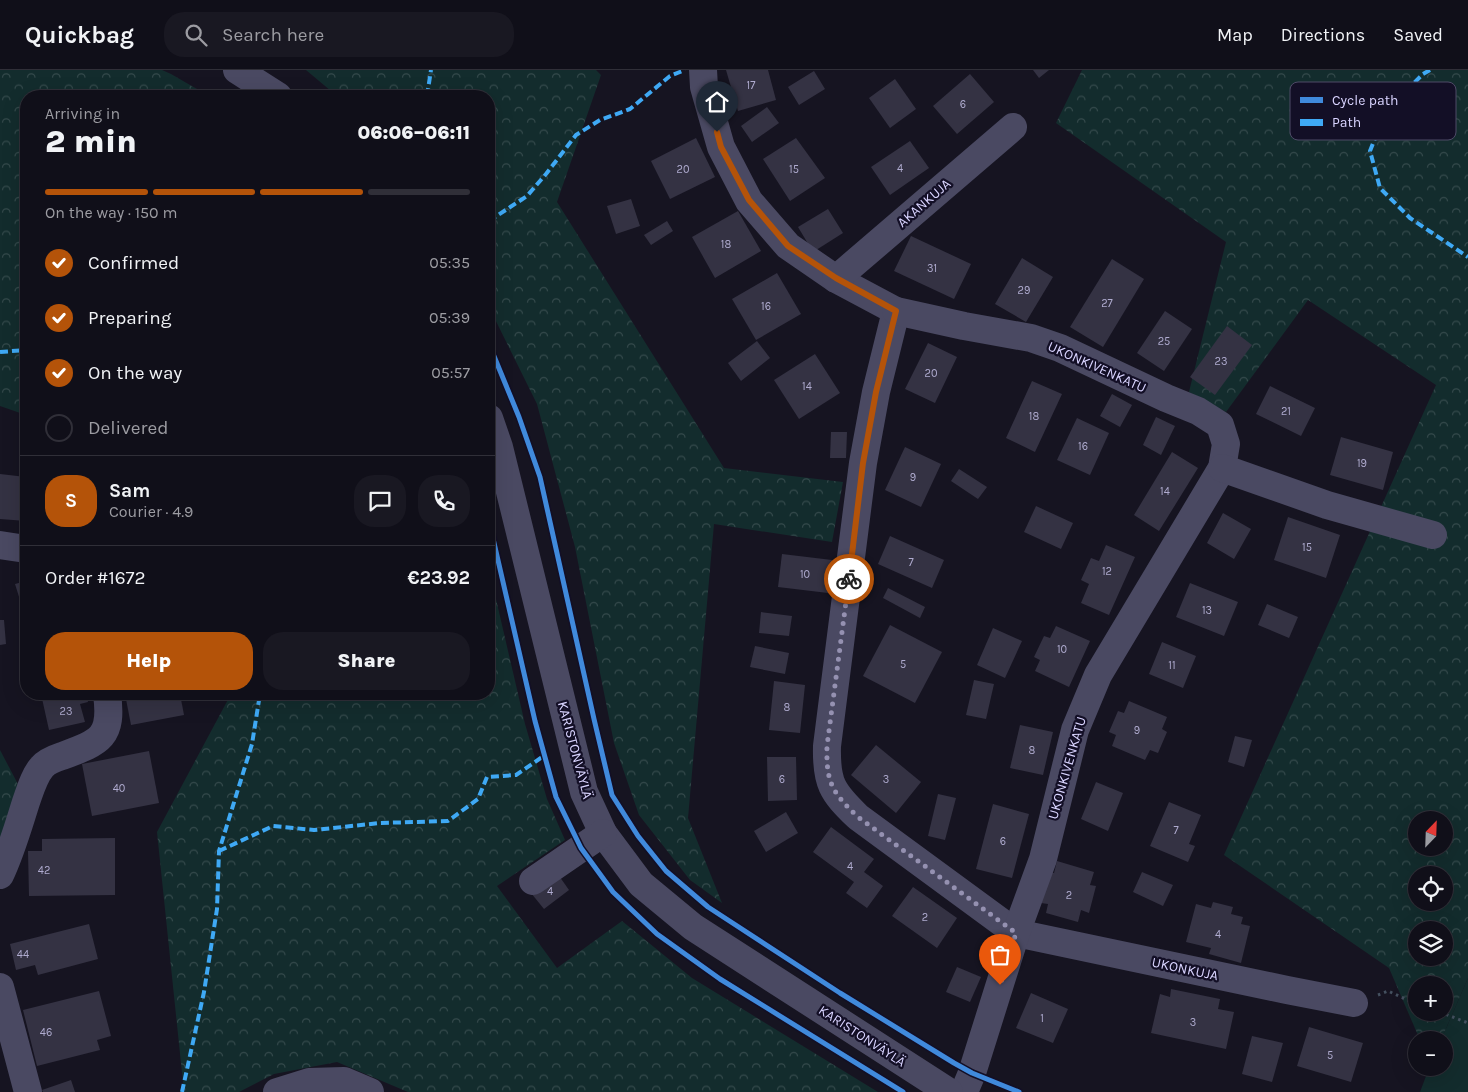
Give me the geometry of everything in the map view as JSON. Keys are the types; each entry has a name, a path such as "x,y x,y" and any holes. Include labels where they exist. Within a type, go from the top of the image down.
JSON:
{"street":[{"path":"237,70 269,90"},
{"name":"UKONKIVENKATU","path":"703,70 704,87 721,147 749,200 788,246 836,278 896,311 1031,338 1060,348 1198,411 1220,425 1226,444 1222,468 1098,675 1075,730 1043,858 1016,933 972,1073 964,1092"},
{"name":"AKANKUJA","path":"836,278 1013,127"},
{"path":"896,311 876,392 863,463 827,746 826,767 832,787 842,801 858,817 1016,933"},
{"name":"KARISTONVÄYLÄ","path":"495,434 500,447 584,792 603,833 641,884 693,926 949,1092"},
{"path":"1222,468 1327,505 1433,535"},
{"path":"0,545 20,548"},
{"path":"0,875 32,784 42,767 56,758 86,748 101,738 108,725 108,700"},
{"path":"533,880 603,833"},
{"name":"UKONKUJA","path":"1016,933 1354,1003"},
{"path":"0,987 28,1092"},
{"path":"277,1092 309,1082 344,1081 370,1092"}],"path":[{"path":"1354,1003 1388,991 1408,1000"},
{"path":"1453,1017 1468,1022"}],"green space":[{"path":"0,70 162,70 171,74 199,90 20,90 20,413 0,406"},
{"path":"306,70 596,70 601,75 557,202 724,468 843,482 832,542 714,524 688,818 722,903 690,880 639,815 614,743 575,547 537,404 495,319 495,90 330,90"},
{"path":"1082,70 1468,70 1468,978 1453,1012 1453,976 1408,976 1408,1012 1389,968 1224,855 1436,385 1308,300 1226,412 1189,392 1226,242 1056,123"},
{"path":"495,595 525,724 547,799 565,840 497,886 557,968 622,921 692,978 878,1092 408,1092 337,1062 274,1074 239,1092 184,1092 157,832 228,700 495,700"},
{"path":"0,750 20,788 0,842"},
{"path":"1468,978 1468,1092 1420,1092 1426,1076 1453,1076 1453,1031 1445,1031 1449,1021 1453,1021 1453,1012"},
{"path":"1412,1021 1449,1021 1445,1031 1416,1031"}],"building":[{"path":"726,70 768,70 776,100 738,111"},
{"path":"1033,70 1049,70 1039,78"},
{"path":"814,71 825,89 799,105 788,87"},
{"path":"970,74 994,102 957,134 933,106"},
{"path":"895,79 916,109 890,128 869,98"},
{"path":"767,107 779,123 752,142 741,126"},
{"path":"696,138 715,177 670,199 651,161"},
{"path":"796,138 825,178 790,201 763,159"},
{"path":"910,141 929,168 890,195 871,167"},
{"path":"631,199 640,226 616,234 607,206"},
{"path":"828,209 843,233 813,252 798,227"},
{"path":"738,211 761,251 715,278 692,237"},
{"path":"667,221 673,231 651,245 644,235"},
{"path":"911,236 971,264 954,299 894,271"},
{"path":"1022,258 1053,277 1026,322 995,304"},
{"path":"1112,259 1144,279 1103,347 1070,327"},
{"path":"777,273 801,314 756,340 732,299"},
{"path":"1165,311 1192,329 1164,371 1137,353"},
{"path":"1227,326 1252,345 1215,395 1190,377"},
{"path":"757,341 770,358 741,381 728,363"},
{"path":"928,343 957,357 935,403 905,389"},
{"path":"815,354 840,393 799,419 774,380"},
{"path":"1032,381 1062,394 1035,452 1006,438"},
{"path":"1270,386 1315,408 1301,436 1256,414"},
{"path":"1112,394 1132,405 1120,427 1100,416"},
{"path":"1156,417 1175,426 1161,455 1143,445"},
{"path":"1077,418 1109,433 1090,475 1057,460"},
{"path":"831,432 847,432 846,458 830,458"},
{"path":"1341,437 1393,452 1383,490 1330,475"},
{"path":"905,447 941,464 921,507 885,490"},
{"path":"1172,452 1198,468 1159,531 1134,515"},
{"path":"959,469 987,487 978,499 951,481"},
{"path":"0,474 20,476 20,521 0,519"},
{"path":"1036,506 1073,523 1061,549 1024,532"},
{"path":"1223,513 1251,529 1234,559 1207,543"},
{"path":"1288,517 1340,535 1326,578 1274,560"},
{"path":"890,536 944,560 932,588 878,564"},
{"path":"1106,545 1135,557 1109,615 1081,603 1089,584 1081,580 1091,558 1099,561"},
{"path":"782,554 832,560 828,593 778,587"},
{"path":"20,583 20,600 15,584"},
{"path":"1190,583 1238,602 1224,636 1176,617"},
{"path":"888,588 925,607 920,618 883,598"},
{"path":"1267,604 1298,617 1289,638 1258,625"},
{"path":"761,612 792,616 789,636 759,633"},
{"path":"0,620 4,620 6,644 0,645"},
{"path":"890,625 942,652 915,703 863,676"},
{"path":"1056,626 1090,641 1069,687 1035,671 1040,660 1034,657 1044,636 1050,638"},
{"path":"993,628 1022,641 1005,678 977,665"},
{"path":"1162,642 1196,656 1183,688 1149,674"},
{"path":"755,646 789,653 785,674 750,667"},
{"path":"974,680 994,684 986,719 966,715"},
{"path":"774,681 805,685 800,733 769,730"},
{"path":"42,700 88,700 88,702 80,704 85,722 49,730"},
{"path":"126,700 181,700 184,715 131,725"},
{"path":"1129,701 1167,717 1162,729 1167,732 1158,753 1150,750 1145,760 1112,746 1116,735 1109,732 1118,711 1124,713"},
{"path":"1020,725 1053,732 1043,775 1010,768"},
{"path":"1235,736 1252,740 1244,767 1228,762"},
{"path":"876,745 921,782 896,813 851,775"},
{"path":"149,751 159,803 92,816 82,764"},
{"path":"767,757 796,757 797,800 768,801"},
{"path":"1096,782 1123,793 1108,831 1081,819"},
{"path":"938,794 956,798 945,840 928,836"},
{"path":"1169,802 1201,815 1189,844 1195,846 1188,862 1150,846"},
{"path":"993,804 1029,814 1012,878 976,869"},
{"path":"786,812 798,833 766,852 754,831"},
{"path":"831,827 874,859 864,872 883,886 867,908 846,893 854,882 813,852"},
{"path":"115,838 115,895 29,896 28,851 42,851 42,839"},
{"path":"1057,861 1094,872 1090,885 1096,886 1089,913 1081,910 1078,922 1046,913 1048,904 1041,903 1050,872 1054,873"},
{"path":"1142,872 1173,885 1163,906 1133,892"},
{"path":"557,873 569,890 544,909 531,893"},
{"path":"913,887 957,918 937,948 892,916"},
{"path":"1213,902 1233,907 1231,914 1243,917 1241,924 1250,926 1241,963 1209,954 1211,948 1186,942 1196,904 1211,908"},
{"path":"89,924 98,959 38,975 35,965 16,970 10,944"},
{"path":"957,967 981,977 970,1002 946,992"},
{"path":"1171,989 1220,999 1218,1009 1234,1012 1226,1049 1151,1033 1160,994 1170,997"},
{"path":"99,991 111,1036 97,1040 100,1050 37,1066 23,1010"},
{"path":"1031,993 1068,1009 1053,1043 1016,1028"},
{"path":"1309,1027 1363,1043 1351,1082 1297,1066"},
{"path":"1252,1036 1283,1043 1272,1082 1242,1074"},
{"path":"71,1080 75,1092 43,1092 42,1090"}],"marked path":[{"path":"428,90 431,70"},
{"path":"495,217 527,196 576,135 600,120 630,109 670,76 685,70"},
{"path":"1415,82 1430,70"},
{"path":"1374,140 1370,151 1380,188 1410,218 1468,257"},
{"path":"0,352 20,350"},
{"path":"182,1092 204,992 217,909 219,851 252,744 259,700"},
{"path":"219,851 273,826 314,830 380,823 448,821 478,799 487,777 516,775 545,755"}],"cycle path":[{"path":"495,359 519,417 540,477 612,795 638,836 666,871 708,907 840,993 954,1063 972,1073 1019,1092"},
{"path":"495,547 535,721 556,797 581,848 613,892 657,934 720,979 903,1092"}],"way so far":[{"path":"849,579 827,746 826,767 832,787 842,801 858,817 1016,933 1000,985"}],"route":[{"path":"717,132 721,147 749,200 788,246 836,278 896,311 876,392 863,463 849,579"}]}
